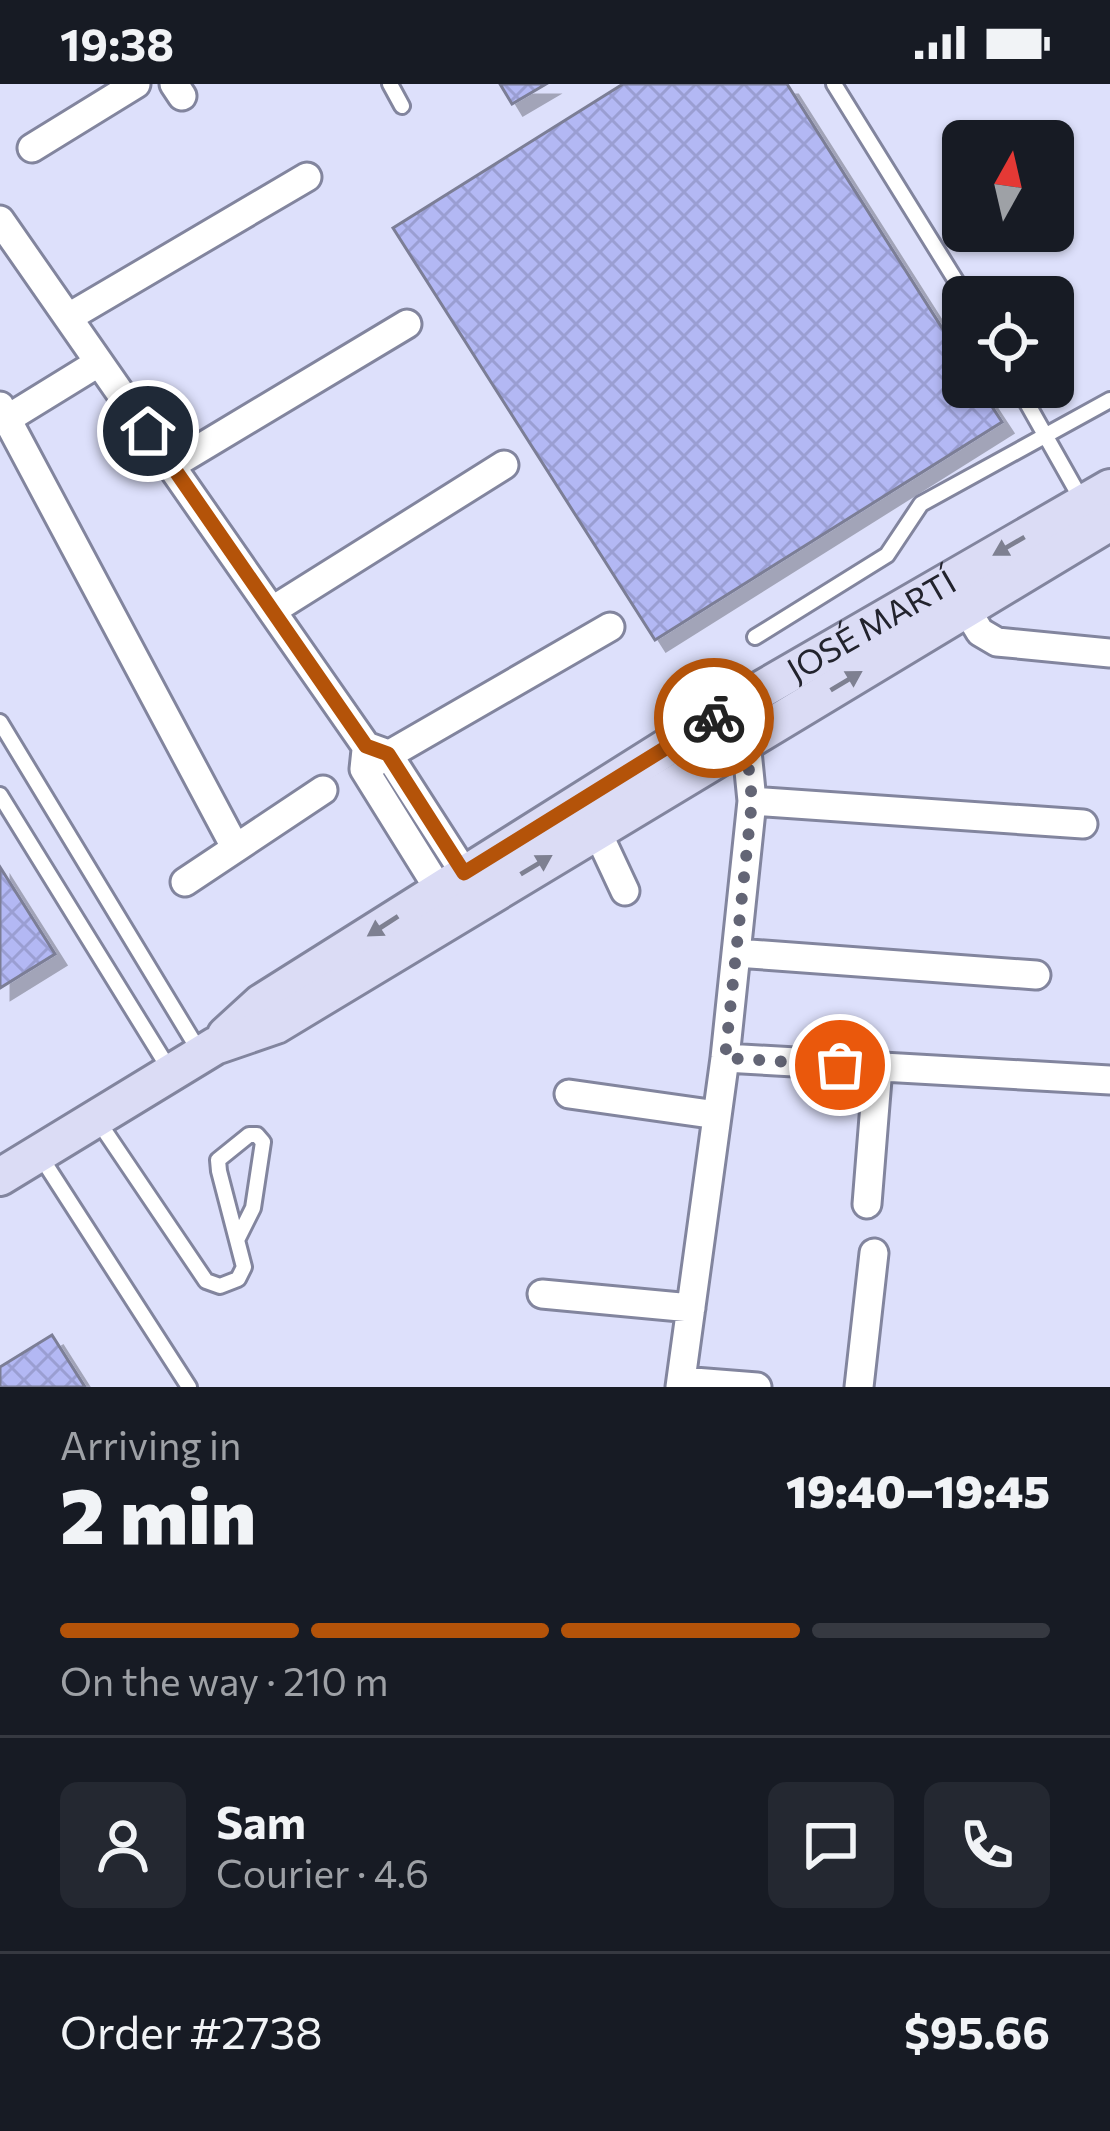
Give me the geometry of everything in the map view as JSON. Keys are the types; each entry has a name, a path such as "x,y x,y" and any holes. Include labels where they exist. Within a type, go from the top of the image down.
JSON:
{"main road":[{"name":"JOSÉ MARTÍ","path":"460,894 596,829 739,724 966,608 1101,510"},
{"name":"JOSÉ MARTÍ","path":"0,1177 196,1057 261,1003 460,894 1101,510"}],"street":[{"path":"32,148 136,84"},
{"path":"69,317 307,177"},
{"path":"0,220 373,756 460,894"},
{"path":"172,465 407,324"},
{"path":"98,363 3,412 235,847"},
{"path":"273,610 504,465"},
{"path":"966,608 980,632 997,643 1110,653"},
{"path":"373,756 610,627"},
{"path":"739,724 752,801 725,1058 681,1384 757,1387"},
{"path":"184,882 323,790"},
{"path":"752,801 1083,824"},
{"path":"596,829 626,891"},
{"path":"736,953 1036,975"},
{"path":"725,1058 1110,1080"},
{"path":"867,1204 878,1067"},
{"path":"569,1094 717,1115"},
{"path":"859,1387 874,1252"},
{"path":"542,1294 691,1308"}],"lane":[{"path":"390,84 402,106"},
{"path":"834,84 953,276"},
{"path":"755,637 887,555 921,504 1110,400"},
{"path":"1030,408 1101,510"},
{"path":"2,730 196,1057"},
{"path":"0,795 196,1057"},
{"path":"96,1117 206,1281 220,1286 242,1274 244,1267 237,1240 218,1160 249,1135 257,1136 263,1142 253,1208 237,1240"},
{"path":"39,1153 190,1387"}],"building":[{"path":"500,84 546,84 512,104"},
{"path":"623,84 787,84 942,328 942,408 993,408 1002,422 655,640 393,228"},
{"path":"0,867 55,954 0,988"},
{"path":"52,1335 85,1387 0,1387 0,1367"}],"way so far":[{"path":"714,718 731,707 746,741 752,801 725,1058 840,1065"}],"route":[{"path":"148,431 366,746 388,754 464,873 714,718"}]}
